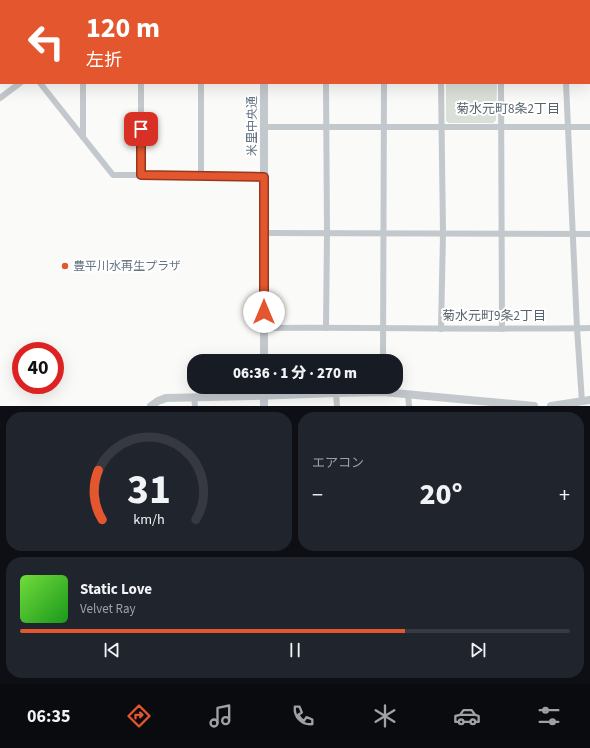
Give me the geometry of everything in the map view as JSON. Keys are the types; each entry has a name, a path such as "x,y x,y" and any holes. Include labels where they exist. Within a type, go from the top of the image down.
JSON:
{"street":[{"path":"0,98 19,84"},
{"path":"41,84 113,175 264,177"},
{"path":"83,84 83,137"},
{"path":"141,84 141,175"},
{"path":"201,84 201,175"},
{"name":"米里中央通","path":"264,84 264,354"},
{"path":"326,84 326,328"},
{"path":"383,354 384,84"},
{"path":"441,84 443,234 442,329"},
{"path":"501,84 502,329"},
{"path":"551,406 586,401 577,328 566,84"},
{"path":"264,127 590,127"},
{"path":"264,233 590,234"},
{"path":"264,328 590,328"},
{"path":"403,393 485,404 534,406"},
{"path":"151,406 166,398 312,394"},
{"path":"336,394 337,406"},
{"path":"408,394 409,406"},
{"path":"264,396 264,406"},
{"path":"194,397 195,406"}],"shaded area":[{"path":"446,84 497,84 496,120 493,123 449,123 446,121"}],"place":[{"name":"豊平川水再生プラザ","path":"65,266"}],"district":[{"name":"菊水元町8条2丁目","path":"508,109"},
{"name":"菊水元町9条2丁目","path":"494,316"}],"route":[{"path":"141,129 141,175 264,177 264,312"}]}
